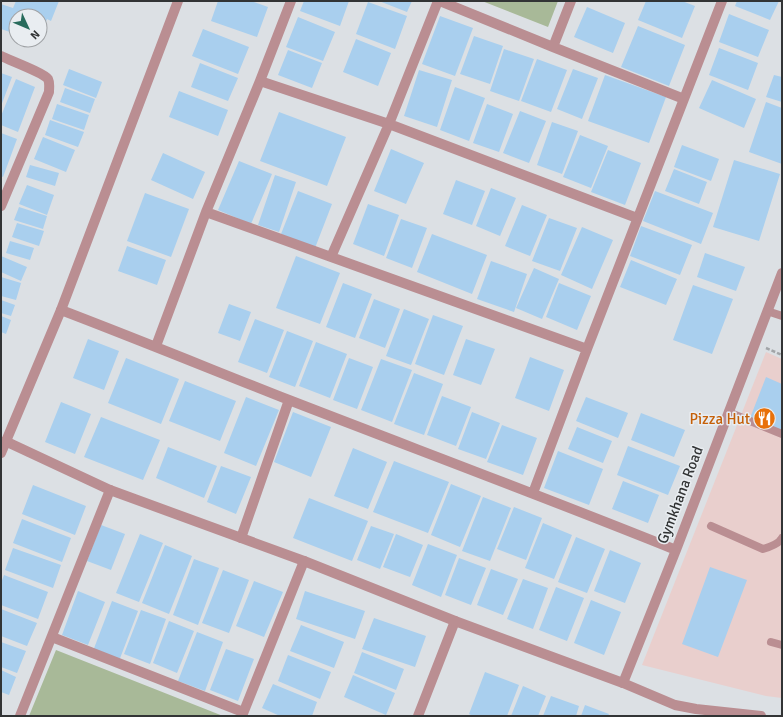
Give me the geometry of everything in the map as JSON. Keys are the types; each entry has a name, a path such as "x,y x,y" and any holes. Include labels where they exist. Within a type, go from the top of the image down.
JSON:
{"street":[{"path":"1,453 3,440 61,310 178,1"},
{"path":"156,346 206,212 291,1"},
{"path":"331,257 389,124 439,1 684,99"},
{"path":"553,47 571,1"},
{"path":"533,493 637,218 722,1"},
{"path":"1,56 40,74 47,78 50,84 49,92 3,192 1,206"},
{"path":"260,81 389,124 637,218"},
{"path":"206,212 587,349"},
{"name":"Gymkhana Road","path":"623,683 676,550 782,272"},
{"path":"61,310 676,550"},
{"path":"241,538 289,400"},
{"path":"3,440 110,490 304,561 455,621 623,683 675,705 696,709 761,716"},
{"path":"20,716 110,490"},
{"path":"52,637 243,714 304,561"},
{"path":"418,716 455,621"}],"lane":[{"path":"767,310 782,316"},
{"path":"728,412 782,434"},
{"path":"711,526 763,548 770,548 782,538"},
{"path":"771,642 782,645"}],"path":[{"path":"754,344 782,355"}],"shaded area":[{"path":"766,352 782,359 782,698 766,696 642,665"}],"green space":[{"path":"482,1 558,1 548,27"},
{"path":"56,650 223,716 29,716"}],"building":[{"path":"16,1 59,1 51,21 48,20 48,8 13,8"},
{"path":"218,1 251,1 268,7 257,37 211,21"},
{"path":"304,1 349,1 340,26 300,11"},
{"path":"379,1 412,1 407,12"},
{"path":"646,1 682,1 695,6 682,38 638,20"},
{"path":"737,1 779,1 770,20 735,6"},
{"path":"368,2 407,16 395,49 356,34"},
{"path":"1,4 13,8 8,8 8,31 1,29"},
{"path":"587,7 625,23 613,53 574,37"},
{"path":"729,14 769,30 758,57 719,42"},
{"path":"440,16 473,28 455,76 422,64"},
{"path":"298,17 335,32 323,61 286,47"},
{"path":"638,26 685,45 669,86 621,67"},
{"path":"203,29 249,47 238,74 192,56"},
{"path":"474,36 503,46 490,84 460,74"},
{"path":"356,39 391,53 378,86 343,72"},
{"path":"719,48 758,63 748,90 709,75"},
{"path":"504,49 534,59 519,101 490,91"},
{"path":"288,50 322,63 312,88 278,75"},
{"path":"537,59 567,70 551,112 521,101"},
{"path":"200,63 238,78 228,101 191,87"},
{"path":"69,69 102,82 96,98 63,85"},
{"path":"573,69 598,78 582,119 557,109"},
{"path":"419,70 452,80 437,127 404,116"},
{"path":"1,73 12,77 1,106"},
{"path":"605,75 666,97 649,143 588,121"},
{"path":"774,75 782,77 782,102 766,97"},
{"path":"16,79 35,87 18,132 1,125 1,116"},
{"path":"712,80 756,99 744,128 699,108"},
{"path":"455,87 485,98 469,141 440,130"},
{"path":"65,88 95,99 90,113 60,102"},
{"path":"179,91 228,110 218,136 169,117"},
{"path":"766,102 782,108 782,164 749,152"},
{"path":"57,104 89,115 84,130 52,119"},
{"path":"487,104 513,114 499,152 473,143"},
{"path":"520,111 546,121 529,163 503,153"},
{"path":"279,112 346,137 327,186 260,161"},
{"path":"50,120 84,132 78,147 45,135"},
{"path":"552,122 578,131 562,174 537,165"},
{"path":"1,133 17,139 3,177 1,176"},
{"path":"580,135 608,146 591,188 563,177"},
{"path":"43,137 75,150 66,172 34,159"},
{"path":"682,145 719,159 711,181 674,167"},
{"path":"391,149 424,163 406,204 374,191"},
{"path":"608,150 641,163 625,205 591,192"},
{"path":"163,153 205,172 193,199 151,180"},
{"path":"734,160 780,174 759,241 713,227"},
{"path":"239,161 272,174 251,224 218,210"},
{"path":"30,165 59,173 55,186 26,177"},
{"path":"674,169 707,182 699,204 665,191"},
{"path":"275,175 296,182 279,232 258,225"},
{"path":"456,180 485,191 472,225 443,214"},
{"path":"27,185 54,195 47,215 19,204"},
{"path":"491,188 516,198 500,236 476,226"},
{"path":"298,191 332,204 315,248 281,234"},
{"path":"655,191 713,213 701,244 643,221"},
{"path":"145,193 189,209 171,257 127,241"},
{"path":"368,204 399,215 384,256 353,244"},
{"path":"522,205 547,215 530,256 505,246"},
{"path":"19,207 47,216 43,229 14,220"},
{"path":"549,218 577,228 560,271 532,261"},
{"path":"401,219 427,228 412,268 386,258"},
{"path":"17,223 44,231 39,246 12,237"},
{"path":"641,226 692,245 680,275 630,256"},
{"path":"582,227 613,240 592,289 561,275"},
{"path":"432,234 487,255 472,294 417,272"},
{"path":"10,241 34,248 30,260 6,253"},
{"path":"127,246 166,260 157,285 118,271"},
{"path":"705,253 745,267 736,291 697,277"},
{"path":"1,256 27,267 21,281 1,272"},
{"path":"296,256 340,273 320,324 276,308"},
{"path":"631,260 677,279 666,305 620,287"},
{"path":"491,261 527,274 514,312 477,299"},
{"path":"534,268 559,279 542,319 516,308"},
{"path":"1,277 21,283 16,300 1,296"},
{"path":"343,283 372,294 355,338 326,327"},
{"path":"559,283 591,296 577,330 546,317"},
{"path":"693,285 733,299 712,354 673,340"},
{"path":"374,299 400,309 385,348 359,338"},
{"path":"1,300 15,305 11,316 1,313"},
{"path":"229,304 251,312 240,341 218,333"},
{"path":"404,309 429,319 411,365 386,356"},
{"path":"433,315 463,326 444,375 415,364"},
{"path":"1,316 11,320 6,334 1,332"},
{"path":"255,319 284,330 267,373 238,362"},
{"path":"287,331 313,341 295,387 269,377"},
{"path":"88,339 119,351 104,390 73,378"},
{"path":"466,339 495,349 481,385 453,375"},
{"path":"316,342 347,354 330,398 299,386"},
{"path":"530,357 564,370 549,411 515,398"},
{"path":"126,358 179,379 161,424 108,403"},
{"path":"349,358 373,367 357,409 333,400"},
{"path":"381,359 412,370 392,422 361,410"},
{"path":"414,373 443,384 424,435 394,424"},
{"path":"766,377 782,384 782,431 750,418"},
{"path":"185,381 236,401 220,441 169,421"},
{"path":"442,396 471,407 456,446 427,435"},
{"path":"246,397 279,410 256,466 224,453"},
{"path":"586,397 628,413 618,438 576,421"},
{"path":"61,402 91,414 75,454 45,442"},
{"path":"293,412 331,427 311,477 274,462"},
{"path":"472,412 500,423 486,459 458,449"},
{"path":"641,413 685,430 674,457 631,440"},
{"path":"101,417 160,440 143,480 84,457"},
{"path":"502,425 537,438 523,475 487,462"},
{"path":"577,427 612,441 603,463 568,449"},
{"path":"628,446 680,466 668,495 617,475"},
{"path":"168,447 217,466 204,498 156,478"},
{"path":"353,448 387,462 368,509 334,496"},
{"path":"558,451 603,469 589,505 544,488"},
{"path":"394,461 449,482 428,533 373,512"},
{"path":"221,466 251,477 236,514 207,502"},
{"path":"623,481 659,495 648,523 612,509"},
{"path":"451,484 481,496 460,547 431,535"},
{"path":"33,485 86,506 75,535 22,514"},
{"path":"483,497 511,508 490,561 462,551"},
{"path":"309,498 368,521 352,561 293,538"},
{"path":"514,507 542,518 526,560 497,549"},
{"path":"22,519 71,538 62,562 13,543"},
{"path":"543,523 572,535 554,579 525,568"},
{"path":"101,525 125,534 111,570 87,561"},
{"path":"371,526 394,534 380,569 357,560"},
{"path":"140,534 163,543 139,602 116,593"},
{"path":"396,534 423,545 410,577 383,567"},
{"path":"576,537 605,549 587,593 558,582"},
{"path":"428,544 457,555 441,597 412,585"},
{"path":"165,545 192,556 169,614 142,603"},
{"path":"13,548 61,565 53,588 5,570"},
{"path":"610,550 641,563 625,603 594,591"},
{"path":"459,558 486,568 471,605 445,595"},
{"path":"194,559 219,568 198,625 173,615"},
{"path":"710,567 747,580 718,657 682,644"},
{"path":"491,569 518,579 503,615 477,605"},
{"path":"223,570 249,580 229,633 202,623"},
{"path":"4,575 48,592 38,619 1,605 1,583"},
{"path":"523,579 548,588 533,629 507,619"},
{"path":"254,581 283,592 264,637 236,626"},
{"path":"556,587 584,598 567,641 539,630"},
{"path":"78,591 105,602 88,645 62,635"},
{"path":"305,591 365,611 355,639 296,619"},
{"path":"591,600 621,612 604,655 574,643"},
{"path":"112,601 138,611 119,661 93,651"},
{"path":"1,609 37,623 27,646 1,636"},
{"path":"141,610 166,619 150,664 124,654"},
{"path":"374,618 426,636 415,667 362,649"},
{"path":"169,621 194,631 177,673 153,663"},
{"path":"301,625 344,642 334,668 290,651"},
{"path":"197,632 223,642 205,691 178,681"},
{"path":"1,642 26,651 17,673 1,667"},
{"path":"226,649 254,659 238,701 210,690"},
{"path":"362,652 404,669 396,690 354,673"},
{"path":"288,655 331,672 320,699 278,681"},
{"path":"1,670 16,677 9,695 1,692"},
{"path":"485,672 519,685 507,716 473,716 469,714"},
{"path":"353,675 395,693 386,715 344,697"},
{"path":"273,684 317,702 312,716 280,716 262,708"},
{"path":"523,686 546,696 538,716 511,716"},
{"path":"551,696 579,706 576,716 543,716"},
{"path":"585,705 609,714 608,716 581,716"}],"place":[{"name":"Pizza Hut","path":"765,419"}]}
